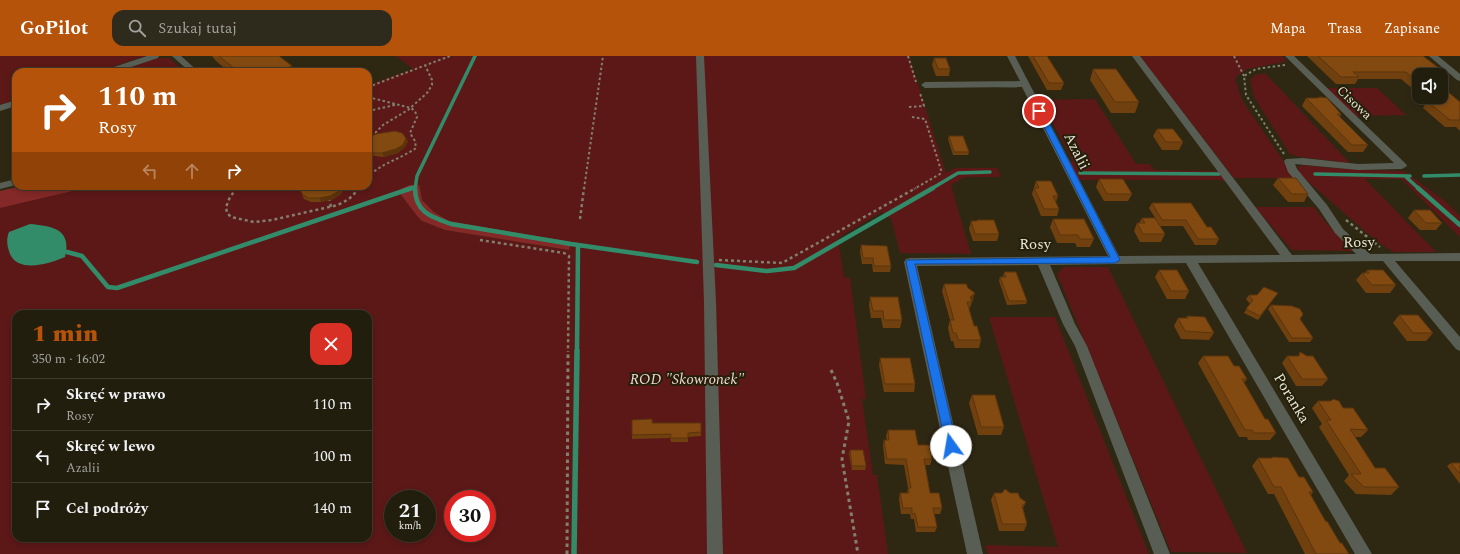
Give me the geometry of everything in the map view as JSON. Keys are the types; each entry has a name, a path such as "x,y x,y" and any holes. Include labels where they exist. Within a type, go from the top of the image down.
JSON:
{"street":[{"path":"120,68 155,56"},
{"path":"176,56 190,68"},
{"path":"700,56 707,259 710,302 715,554"},
{"name":"Azalii","path":"1011,56 1115,260"},
{"path":"1136,56 1289,259"},
{"path":"1433,56 1460,78"},
{"name":"Cisowa","path":"1289,161 1303,161 1358,167 1402,166 1291,59"},
{"path":"925,85 1025,84"},
{"path":"0,108 12,104"},
{"path":"1289,161 1292,170 1320,203 1339,231 1366,258"},
{"path":"0,186 12,183"},
{"name":"Rosy","path":"976,554 910,262 1460,257"},
{"path":"1390,258 1460,346"},
{"path":"1042,260 1069,324 1081,346 1162,554"},
{"name":"Poranka","path":"1190,260 1364,554"}],"path":[{"path":"372,85 450,56"},
{"path":"580,219 603,56"},
{"path":"1234,56 1244,76 1246,95 1268,132 1289,161"},
{"path":"1244,76 1256,69 1278,67 1291,59"},
{"path":"372,136 388,122 411,108 432,86 431,74 425,65"},
{"path":"372,97 411,108 418,117 410,133 416,144 416,148 410,153 378,168 372,173"},
{"path":"372,110 385,106 400,105"},
{"path":"707,259 782,264 940,174 941,170 925,119 912,117"},
{"path":"408,140 412,138"},
{"path":"235,190 226,207 227,213 231,217 262,222 331,207 349,199 358,190"},
{"path":"329,198 331,207"},
{"path":"1345,218 1390,258"},
{"path":"480,240 564,253 569,256 566,554"},
{"path":"830,370 837,383 849,421 842,459 858,554"}],"green space":[{"path":"0,56 145,56 109,68 12,68 12,100 0,105"},
{"name":"ROD \"Skowronek\"","path":"396,56 909,56 946,173 955,168 997,168 1001,177 965,177 951,185 971,254 900,253 891,219 882,212 838,238 844,277 850,278 866,399 862,399 873,475 877,475 888,554 0,554 0,208 77,190 372,190 372,84 413,69","holes":["401,195 422,200 434,212 449,221 571,242 571,244 568,250 445,230 422,221"]},
{"path":"1140,56 1282,56 1286,60 1284,62 1247,69 1235,78 1242,100 1295,178 1234,178"},
{"path":"159,58 169,58 180,68 128,68"},
{"path":"1265,73 1350,163 1300,157 1290,154 1254,97 1250,80 1255,75"},
{"path":"1327,88 1377,88 1406,115 1355,116"},
{"path":"1095,99 1136,164 1149,164 1155,170 1218,171 1226,182 1221,180 1079,180 1069,162 1073,161 1040,100"},
{"path":"1301,165 1357,170 1404,171 1445,201 1460,216 1460,237 1401,179 1365,179 1436,252 1393,252 1375,240 1304,178 1297,168"},
{"path":"1255,207 1314,207 1327,224 1353,251 1292,250"},
{"path":"1064,267 1108,267 1247,553 1171,552 1057,274"},
{"path":"989,317 1055,317 1149,554 988,554 985,545 1058,547"}],"shaded area":[{"path":"409,185 419,185 422,200 434,212 449,221 571,242 569,250 445,230 422,221 401,195 401,189"},
{"path":"12,188 12,190 77,190 0,208 0,191"},
{"path":"30,224 53,228 63,235 66,240 65,257 52,262 36,265 20,264 14,260 10,254 8,246 7,238 9,232"}],"building":[{"path":"219,56 279,56 292,66 286,68 234,68"},
{"path":"1033,56 1047,56 1064,83 1049,83"},
{"path":"1318,56 1423,56 1439,68 1412,68 1412,77 1406,72 1353,72 1359,77 1341,77"},
{"path":"934,58 946,58 950,69 938,69"},
{"path":"1093,69 1116,69 1139,102 1115,102"},
{"path":"1448,92 1460,102 1460,120 1450,120 1431,104 1448,104"},
{"path":"1306,98 1327,98 1341,114 1337,114 1368,145 1352,145"},
{"path":"1157,129 1173,129 1183,142 1166,142"},
{"path":"395,131 402,133 406,138 403,145 396,149 382,153 373,153 372,136 376,134"},
{"path":"949,136 963,136 969,152 954,152"},
{"path":"1278,178 1296,178 1308,194 1292,194"},
{"path":"1099,179 1123,179 1132,194 1107,194"},
{"path":"1036,181 1051,181 1058,196 1053,196 1059,209 1044,209 1034,188 1039,188"},
{"path":"300,190 340,190 330,196 319,198 309,198 303,195"},
{"path":"1152,203 1191,203 1207,227 1211,227 1219,239 1198,239 1186,220 1162,220"},
{"path":"1414,210 1430,210 1442,223 1426,223"},
{"path":"1142,218 1155,218 1165,234 1143,234 1137,223 1145,223"},
{"path":"1053,219 1084,219 1094,239 1080,239 1078,235 1060,235"},
{"path":"994,220 999,234 975,234 971,221"},
{"path":"861,245 887,246 891,266 874,266 873,258 863,258"},
{"path":"1159,270 1177,270 1189,291 1171,291"},
{"path":"1367,270 1383,270 1396,285 1372,285 1362,273 1369,273"},
{"path":"1004,272 1016,272 1027,301 1009,301 1000,277 1006,277"},
{"path":"944,284 966,284 968,288 975,293 970,297 972,302 967,302 974,326 977,326 981,340 958,340 956,333 953,333 950,320 954,320"},
{"path":"1264,287 1278,293 1260,316 1246,309 1253,300 1249,295 1257,295"},
{"path":"870,297 898,297 902,320 884,320 883,311 873,311"},
{"path":"1271,305 1292,306 1300,309 1303,314 1300,319 1313,338 1292,338"},
{"path":"1399,315 1418,315 1433,333 1413,333"},
{"path":"1187,316 1205,317 1214,333 1185,331 1178,318 1188,318"},
{"path":"1300,352 1307,356 1313,356 1328,379 1302,379 1287,356 1299,356"},
{"path":"1203,356 1228,356 1234,366 1239,366 1247,379 1242,379 1265,419 1268,419 1276,433 1254,433 1252,430 1245,430"},
{"path":"880,358 910,358 915,384 885,384"},
{"path":"972,395 995,395 1004,427 981,427"},
{"path":"1333,399 1339,401 1343,408 1353,408 1368,430 1350,429 1375,468 1385,468 1399,487 1364,487 1351,474 1361,474 1326,420 1331,420 1318,401 1331,401"},
{"path":"652,419 652,423 701,423 701,432 688,433 688,438 670,438 671,434 632,435 632,420"},
{"path":"888,430 915,430 918,445 929,445 932,459 924,459 930,493 939,493 942,508 933,508 937,527 918,527 915,513 912,514 912,508 903,508 900,493 909,493 908,488 911,488 906,459 887,459 884,440 889,440"},
{"path":"850,450 863,450 866,466 852,466"},
{"path":"1258,458 1288,458 1299,477 1304,477 1313,492 1309,492 1326,522 1327,521 1340,543 1342,543 1349,554 1316,554 1281,487 1274,487"},
{"path":"1451,463 1460,463 1460,474"},
{"path":"1005,489 1010,493 1018,493 1020,498 1026,502 1022,506 1027,524 1002,524 994,493 1002,493"}],"waterway":[{"path":"415,189 417,176 475,56"},
{"path":"931,189 958,173 990,172"},
{"path":"1080,173 1219,174"},
{"path":"1315,174 1410,176"},
{"path":"1424,176 1460,175"},
{"path":"1405,176 1419,189"},
{"path":"409,189 414,187"},
{"path":"67,252 82,256 108,287 117,288 412,188"},
{"path":"716,265 767,271 794,268 933,188"},
{"path":"1418,188 1460,225"},
{"path":"415,189 418,203 421,208 431,216 451,224 578,245"},
{"path":"577,352 578,245"},
{"path":"578,245 697,262"},
{"path":"574,554 577,351"}],"route":[{"path":"951,446 910,262 1115,260 1039,111"}]}
